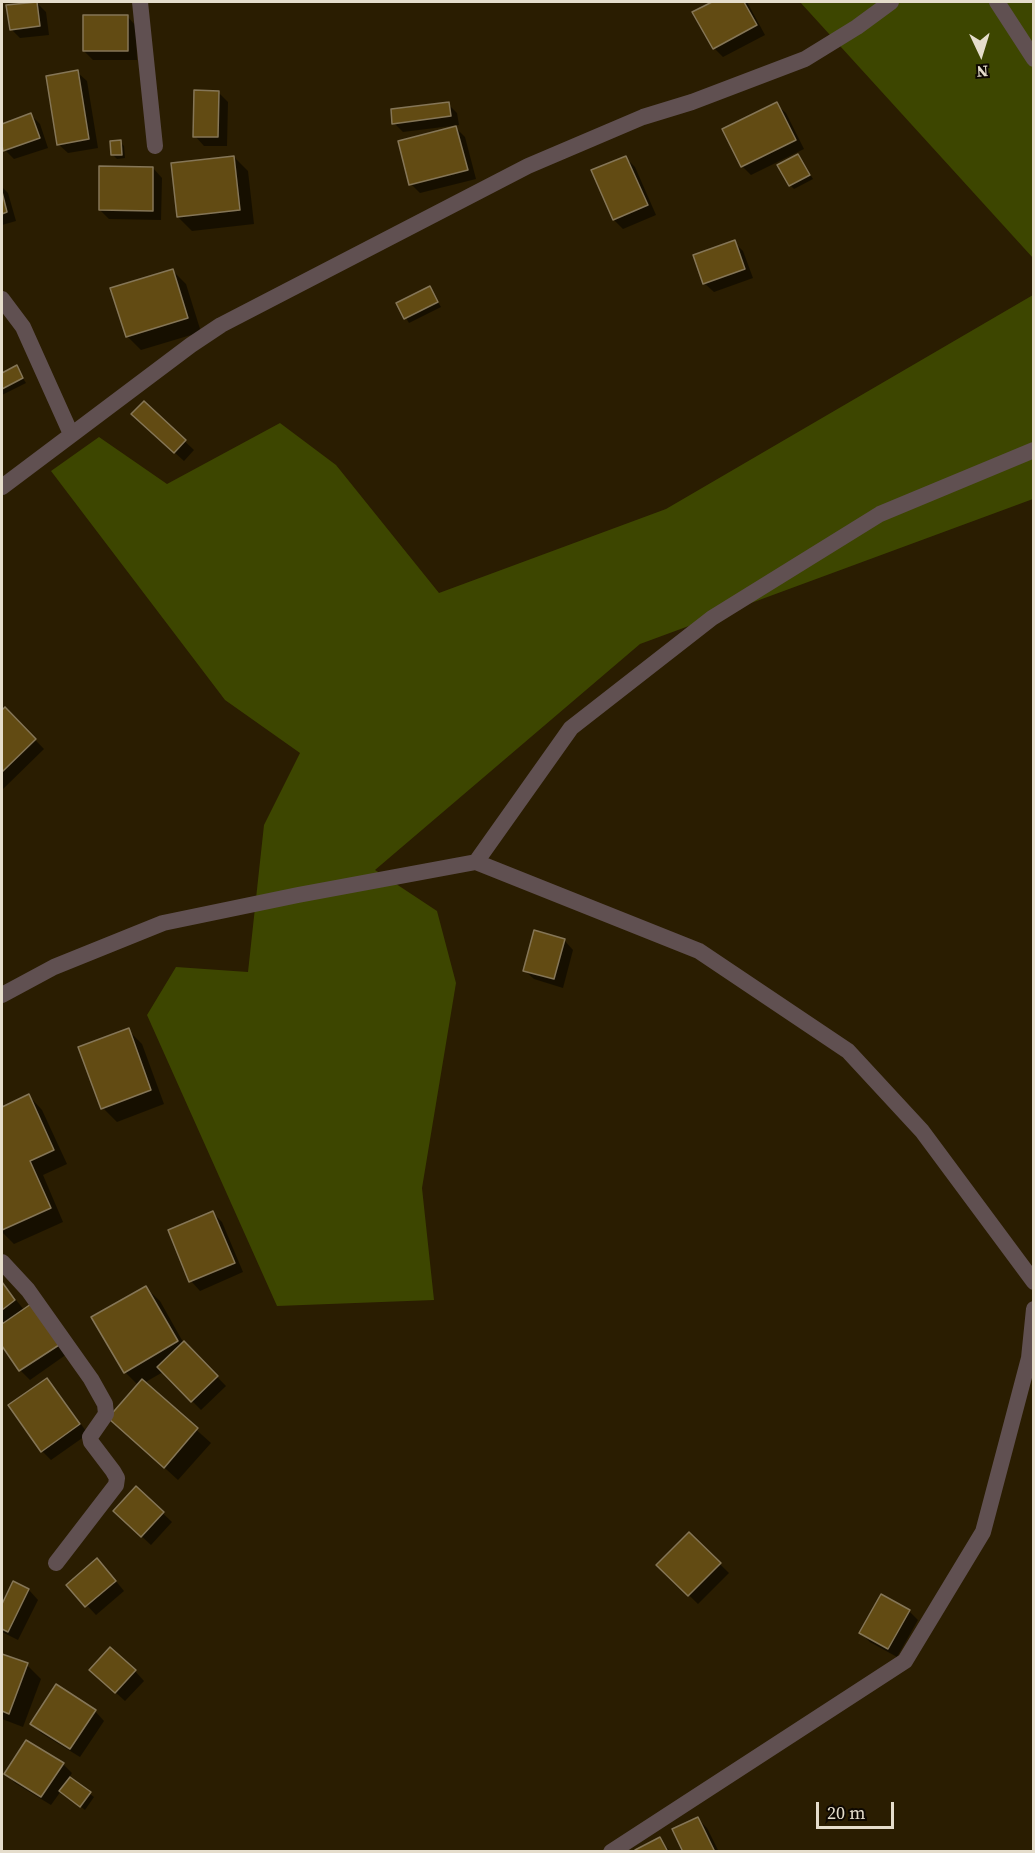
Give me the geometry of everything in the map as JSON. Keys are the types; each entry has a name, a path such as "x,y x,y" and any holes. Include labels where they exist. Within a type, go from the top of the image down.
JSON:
{"street":[{"path":"140,2 155,146"},
{"path":"2,487 221,325 528,166 643,117 692,102 805,59 857,27 891,2"},
{"path":"997,2 1034,59"},
{"path":"2,299 23,327 71,434"},
{"path":"476,862 570,728 712,618 880,513 1034,450"},
{"path":"2,995 54,967 163,923 476,862 699,951 848,1051 922,1131 1034,1282"},
{"path":"2,1262 28,1290 91,1379 105,1404 106,1414 90,1437 91,1442 117,1478 116,1485 56,1563"},
{"path":"611,1851 905,1661 983,1532 1029,1359 1034,1309"}],"green space":[{"path":"800,2 1033,2 1033,258"},
{"path":"1033,295 1033,499 640,644 375,870 437,911 456,983 422,1188 434,1300 277,1306 147,1015 176,967 248,972 264,825 300,753 225,700 51,471 99,437 167,484 280,423 336,465 439,593 666,509"}],"building":[{"path":"37,2 40,26 10,30 6,5"},
{"path":"712,2 744,2 757,25 713,49 692,12"},
{"path":"83,15 128,15 128,51 83,51"},
{"path":"78,70 89,139 57,145 46,76"},
{"path":"194,90 219,91 218,137 193,137"},
{"path":"449,102 451,116 392,124 391,109"},
{"path":"777,102 796,140 741,167 722,129"},
{"path":"31,113 40,138 3,151 2,124"},
{"path":"456,126 468,170 409,185 398,141"},
{"path":"121,140 122,155 111,155 110,141"},
{"path":"798,154 810,175 789,186 777,165"},
{"path":"234,156 240,210 177,217 171,163"},
{"path":"626,156 648,205 613,220 591,170"},
{"path":"99,166 153,167 153,211 99,210"},
{"path":"2,192 7,212 2,214"},
{"path":"735,240 745,269 703,284 693,255"},
{"path":"173,269 188,318 126,337 110,288"},
{"path":"430,286 438,302 404,319 396,303"},
{"path":"17,365 23,378 2,389 2,373"},
{"path":"144,401 186,440 174,453 131,414"},
{"path":"5,707 36,739 2,772 2,710"},
{"path":"534,930 565,939 554,979 523,971"},
{"path":"129,1028 151,1090 101,1109 78,1047"},
{"path":"29,1094 54,1150 30,1161 51,1208 2,1230 2,1107"},
{"path":"213,1211 235,1263 189,1282 168,1230"},
{"path":"2,1282 15,1300 2,1310"},
{"path":"146,1286 178,1341 124,1373 91,1317"},
{"path":"31,1304 59,1345 19,1371 2,1346 2,1324"},
{"path":"184,1341 218,1376 191,1402 157,1367"},
{"path":"47,1378 80,1424 41,1452 8,1405"},
{"path":"142,1379 198,1428 164,1468 108,1418"},
{"path":"136,1486 164,1512 141,1537 113,1511"},
{"path":"689,1532 721,1563 688,1596 656,1565"},
{"path":"97,1558 116,1581 85,1607 66,1585"},
{"path":"13,1581 29,1589 8,1632 2,1629 2,1604"},
{"path":"881,1594 910,1610 888,1649 859,1633"},
{"path":"110,1647 136,1670 115,1693 89,1670"},
{"path":"2,1654 28,1663 9,1714 2,1711"},
{"path":"56,1684 96,1710 70,1749 30,1724"},
{"path":"26,1740 64,1763 41,1797 4,1774"},
{"path":"70,1777 91,1792 80,1807 59,1791"},
{"path":"698,1817 715,1852 683,1852 672,1829"},
{"path":"660,1837 668,1852 636,1852 635,1850"}]}
